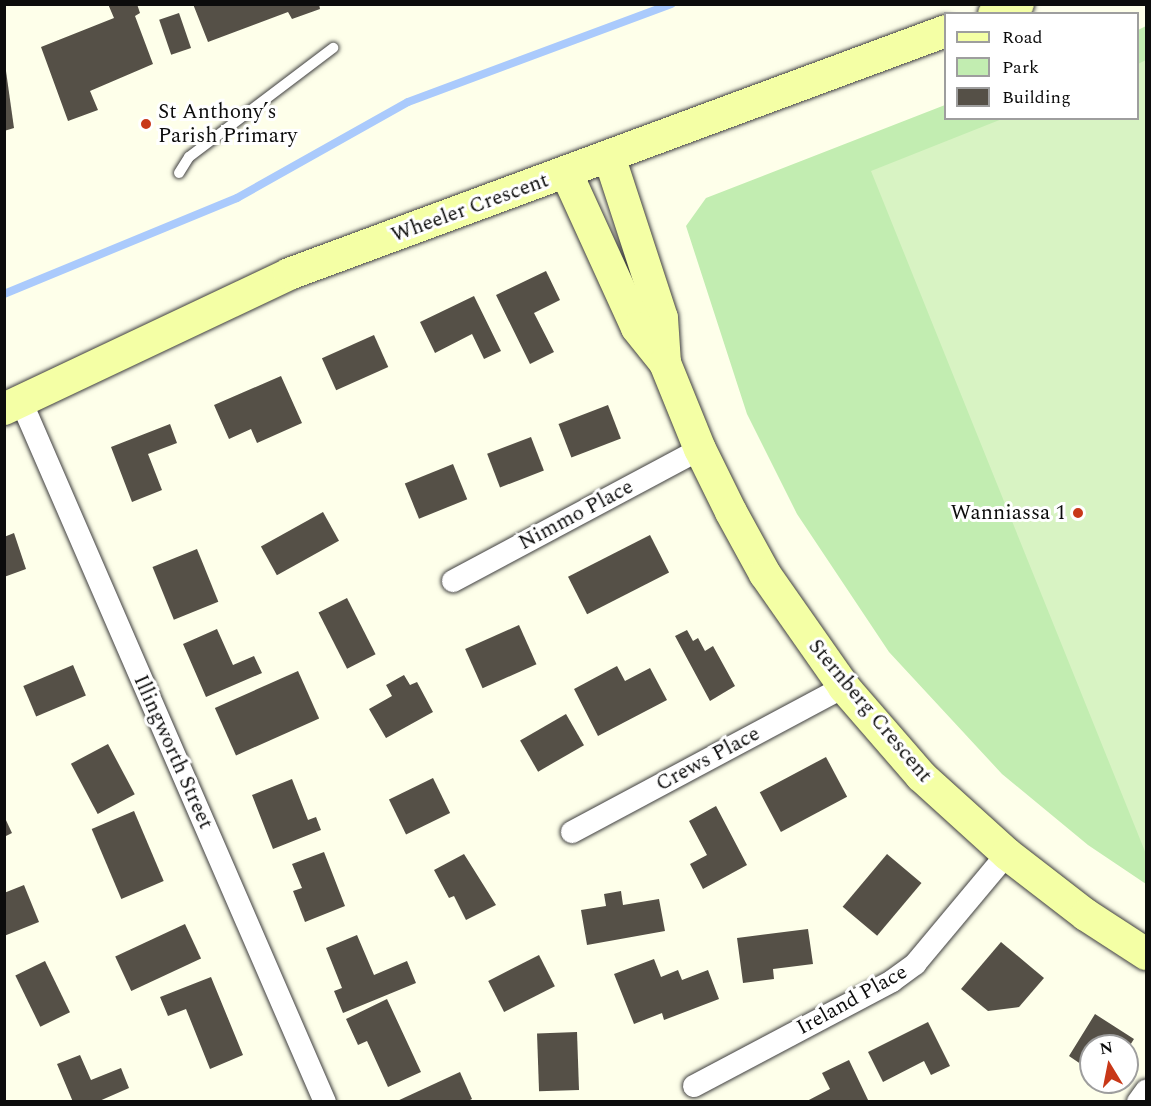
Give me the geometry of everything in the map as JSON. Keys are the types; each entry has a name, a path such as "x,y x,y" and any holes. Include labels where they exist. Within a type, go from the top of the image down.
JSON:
{"street":[{"path":"999,12 1018,4"},
{"name":"Wheeler Crescent","path":"13,405 289,274 944,31"},
{"name":"Sternberg Crescent","path":"609,156 662,318 665,363"},
{"name":"Sternberg Crescent","path":"566,172 637,328 665,363 700,449 765,574 844,687 921,776 1007,854 1086,915 1146,954"},
{"name":"Illingworth Street","path":"13,405 325,1101"},
{"name":"Nimmo Place","path":"453,581 700,449"},
{"name":"Crews Place","path":"573,832 844,687"},
{"name":"Ireland Place","path":"694,1086 892,981 915,964 1007,854"},
{"path":"1138,1101 1146,1092"}],"lane":[{"path":"179,173 189,157 333,48"}],"green space":[{"path":"1146,26 1146,884 1088,845 1002,774 889,652 797,514 747,414 686,226 706,198 944,105 944,120 1139,120 1139,30"},
{"name":"Wanniassa 1","path":"1146,60 1146,854 871,171 999,120 1139,120 1139,64"}],"building":[{"path":"108,4 137,4 140,13 135,16 153,64 90,91 98,110 68,121 41,47 114,18"},
{"path":"193,4 319,4 320,9 292,19 288,12 208,42"},
{"path":"179,13 191,48 171,55 159,20"},
{"path":"4,57 14,128 4,131"},
{"path":"546,271 560,300 534,313 554,352 530,364 496,295"},
{"path":"474,296 501,351 484,359 472,334 435,353 420,322"},
{"path":"374,335 388,367 336,390 322,358"},
{"path":"281,376 302,423 257,443 251,429 229,439 214,405"},
{"path":"608,405 621,439 571,458 559,424"},
{"path":"170,424 177,443 148,454 162,490 132,502 111,447"},
{"path":"531,437 544,471 500,487 487,454"},
{"path":"453,464 467,499 419,519 405,483"},
{"path":"323,512 339,541 277,575 261,546"},
{"path":"14,533 26,569 4,577 4,537"},
{"path":"650,535 669,572 587,614 568,577"},
{"path":"197,549 218,602 174,620 152,567"},
{"path":"347,598 376,654 347,669 318,613"},
{"path":"519,625 536,664 483,688 465,649"},
{"path":"217,629 233,665 254,656 262,673 206,697 183,644"},
{"path":"687,630 693,641 698,638 705,651 713,646 735,686 710,701 675,636"},
{"path":"73,665 86,695 36,716 23,686"},
{"path":"617,666 625,681 650,668 667,700 598,736 574,689"},
{"path":"298,671 319,719 236,756 215,708"},
{"path":"404,675 410,685 417,682 433,712 386,738 369,709 392,696 386,685"},
{"path":"566,714 584,745 538,772 520,740"},
{"path":"108,744 135,794 98,814 71,764"},
{"path":"826,757 847,797 781,832 760,792"},
{"path":"433,778 450,813 406,835 389,799"},
{"path":"292,779 308,820 316,817 321,830 273,849 252,795"},
{"path":"716,806 747,865 703,889 690,864 707,855 689,821"},
{"path":"134,811 164,881 121,899 92,829"},
{"path":"4,816 12,833 4,837"},
{"path":"324,852 345,906 305,922 293,891 302,888 292,864"},
{"path":"464,854 496,905 466,920 454,896 449,898 434,870"},
{"path":"887,854 921,883 877,936 843,907"},
{"path":"24,885 39,922 4,936 4,893"},
{"path":"621,891 623,905 659,899 665,931 587,945 581,910 606,906 604,894"},
{"path":"185,924 201,958 131,991 115,957"},
{"path":"808,929 813,964 773,969 774,979 743,983 737,938"},
{"path":"357,935 374,975 407,961 416,983 343,1013 334,991 342,988 326,948"},
{"path":"1001,942 1044,978 1019,1007 988,1011 961,989"},
{"path":"539,955 555,986 504,1012 488,981"},
{"path":"654,959 661,977 678,970 682,980 708,970 719,999 664,1020 662,1013 634,1024 614,974"},
{"path":"45,961 70,1012 40,1027 15,975"},
{"path":"211,977 243,1055 210,1069 186,1009 168,1016 160,997"},
{"path":"387,999 421,1072 388,1087 367,1041 358,1045 346,1019"},
{"path":"1095,1014 1126,1034 1083,1034"},
{"path":"928,1022 950,1066 931,1075 924,1061 883,1082 868,1052"},
{"path":"577,1032 579,1090 539,1091 537,1033"},
{"path":"1079,1040 1079,1063 1069,1056"},
{"path":"80,1055 91,1080 121,1068 129,1088 97,1102 73,1102 57,1064"},
{"path":"849,1060 869,1102 805,1102 830,1089 822,1073"},
{"path":"460,1072 472,1099 466,1102 395,1102"}],"waterway":[{"path":"4,294 237,198 408,102 671,4"}],"place":[{"name":"St Anthony’s Parish Primary","path":"146,124"},
{"name":"Wanniassa 1","path":"1078,513"}]}
